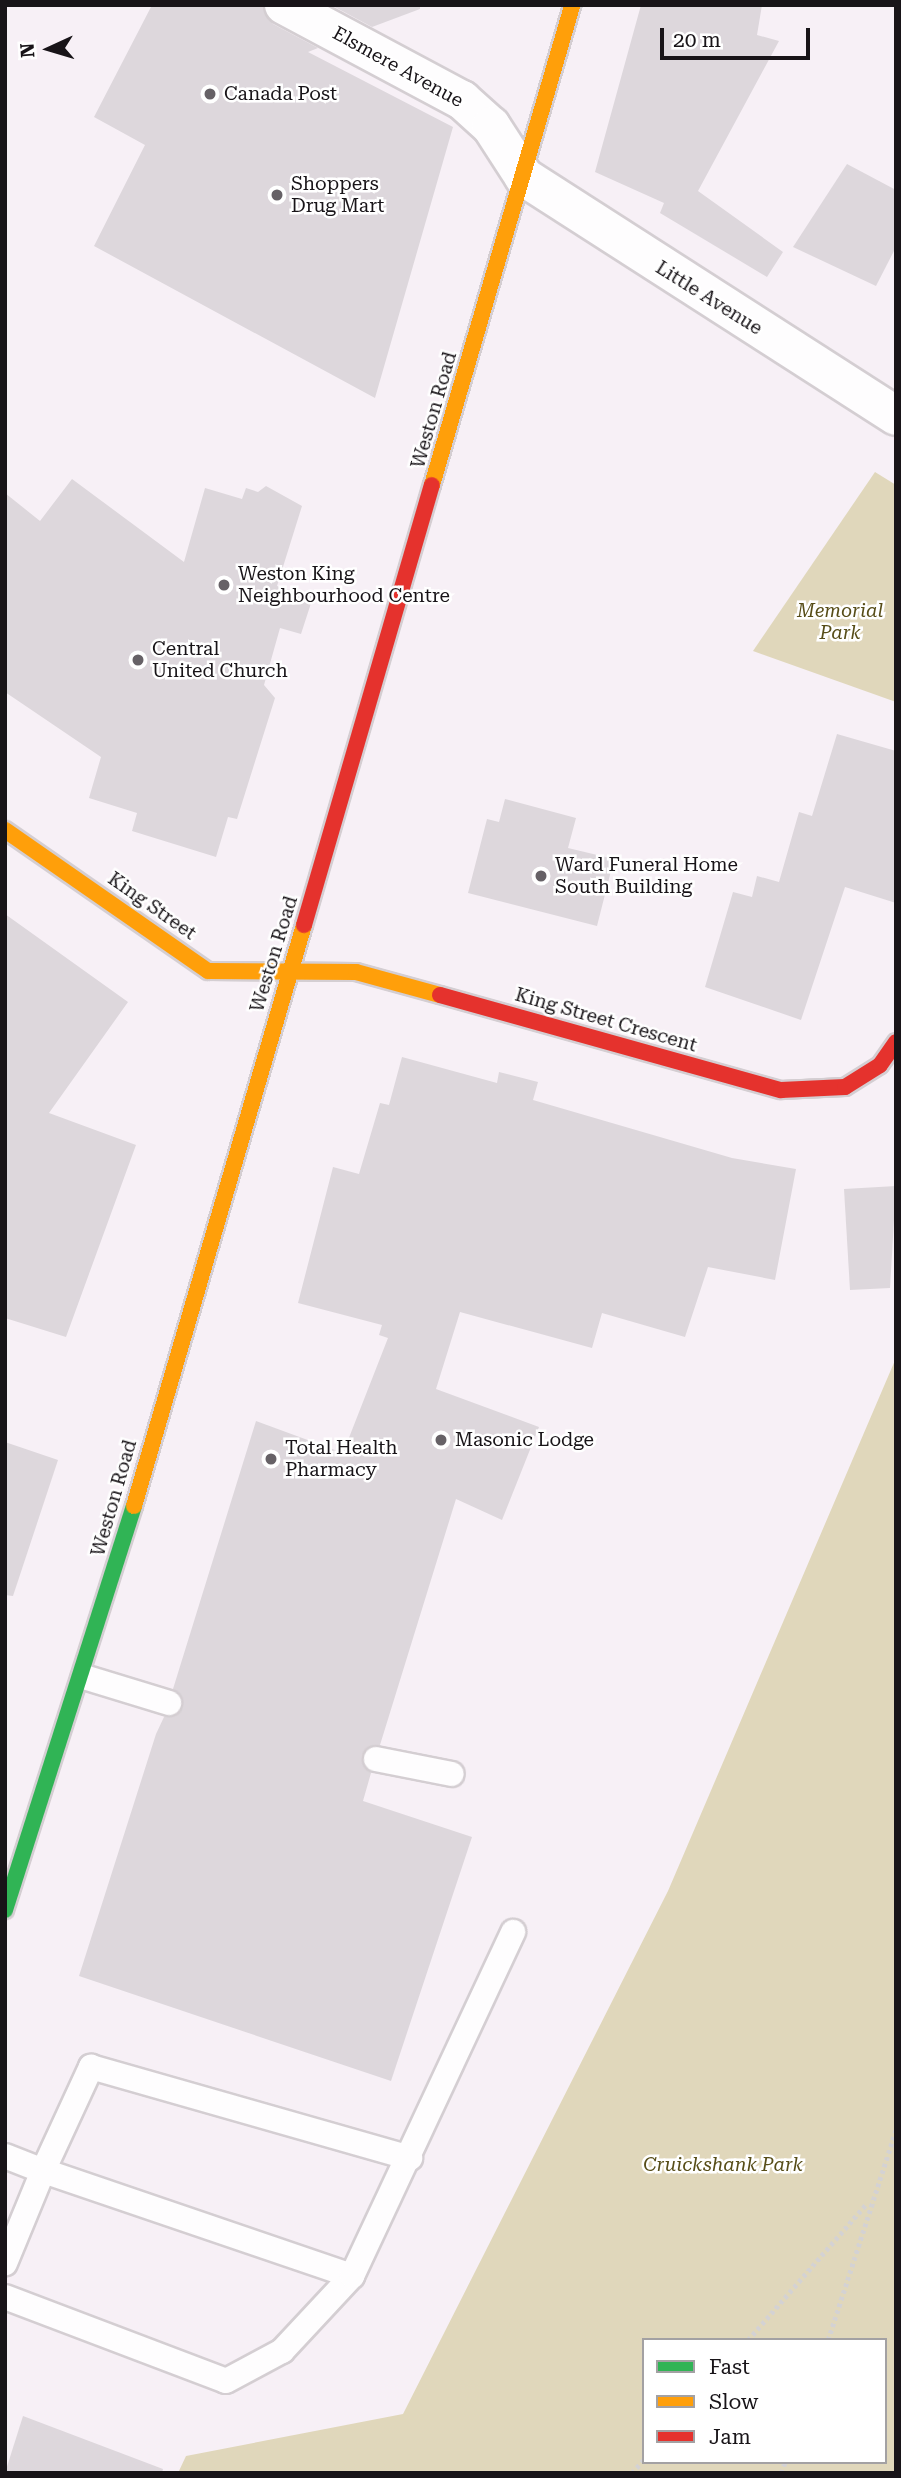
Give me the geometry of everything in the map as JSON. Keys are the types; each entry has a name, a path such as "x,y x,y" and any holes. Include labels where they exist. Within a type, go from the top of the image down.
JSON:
{"main road":[{"name":"Weston Road","path":"5,1910 84,1677 524,177 572,5"},
{"name":"King Street","path":"5,830 208,971 290,972"},
{"name":"King Street Crescent","path":"290,972 356,972 781,1090 845,1087 880,1065 896,1042"}],"street":[{"name":"Elsmere Avenue","path":"284,5 461,100 491,125 524,177"},
{"name":"Little Avenue","path":"524,177 896,416"}],"lane":[{"path":"84,1677 169,1703"},
{"path":"376,1759 452,1774"},
{"path":"5,2297 226,2381 282,2351 352,2276 410,2158 513,1933"},
{"path":"5,2263 43,2171 91,2067 410,2158"},
{"path":"5,2156 352,2276"}],"path":[{"path":"829,2338 868,2202 896,2130"},
{"path":"750,2338 868,2202"}],"green space":[{"name":"Memorial Park","path":"875,472 896,485 896,702 753,651"},
{"name":"Cruickshank Park","path":"896,1358 896,2473 178,2473 186,2456 403,2414 668,1891"}],"building":[{"name":"Shoppers Drug Mart","path":"152,5 262,5 273,24 318,48 308,52 453,127 375,398 94,246 145,145 94,117"},
{"path":"331,5 420,5 420,9 372,27"},
{"path":"641,5 762,5 757,35 779,41 698,191 783,252 767,277 660,213 664,203 595,172"},
{"path":"847,164 896,190 896,247 876,286 793,247"},
{"name":"Central United Church","path":"72,479 184,562 205,488 242,499 246,488 258,492 266,486 302,506 277,586 313,597 301,634 280,628 264,685 275,698 237,819 228,817 216,857 132,831 137,813 89,798 101,757 5,692 5,493 40,521"},
{"path":"837,734 896,751 896,903 845,887 801,1020 705,987 733,892 752,897 757,876 779,882 799,812 812,816"},
{"name":"Ward Funeral Home South Building","path":"505,799 576,818 568,848 614,859 597,926 468,893 487,819 499,822"},
{"path":"5,914 128,1002 49,1113 136,1145 66,1337 5,1318"},
{"path":"402,1057 497,1083 499,1072 538,1082 533,1100 732,1158 796,1169 775,1280 708,1267 685,1337 602,1313 592,1348 460,1312 436,1389 539,1427 502,1520 456,1499 380,1745 362,1755 371,1773 363,1801 472,1837 391,2081 79,1976 156,1734 164,1717 183,1708 173,1689 256,1421 343,1453 388,1338 379,1335 382,1325 298,1303 333,1167 359,1174 380,1103 389,1105"},
{"path":"896,1186 890,1288 850,1290 844,1189"},
{"path":"5,1442 58,1460 13,1596 5,1595"},
{"path":"23,2416 163,2469 162,2473 5,2473"}],"traffic: fast":[{"path":"5,1910 134,1506"}],"traffic: slow":[{"path":"432,485 572,5"},
{"path":"5,830 208,971 356,972 440,995"},
{"path":"134,1506 304,925"}],"traffic: jam":[{"path":"304,925 432,485"},
{"path":"440,995 781,1090 845,1087 880,1065 896,1042"}],"place":[{"name":"Canada Post","path":"210,94"},
{"name":"Shoppers Drug Mart","path":"277,195"},
{"name":"Weston King Neighbourhood Centre","path":"224,585"},
{"name":"Central United Church","path":"138,660"},
{"name":"Ward Funeral Home South Building","path":"541,876"},
{"name":"Masonic Lodge","path":"441,1440"},
{"name":"Total Health Pharmacy","path":"271,1459"}]}
